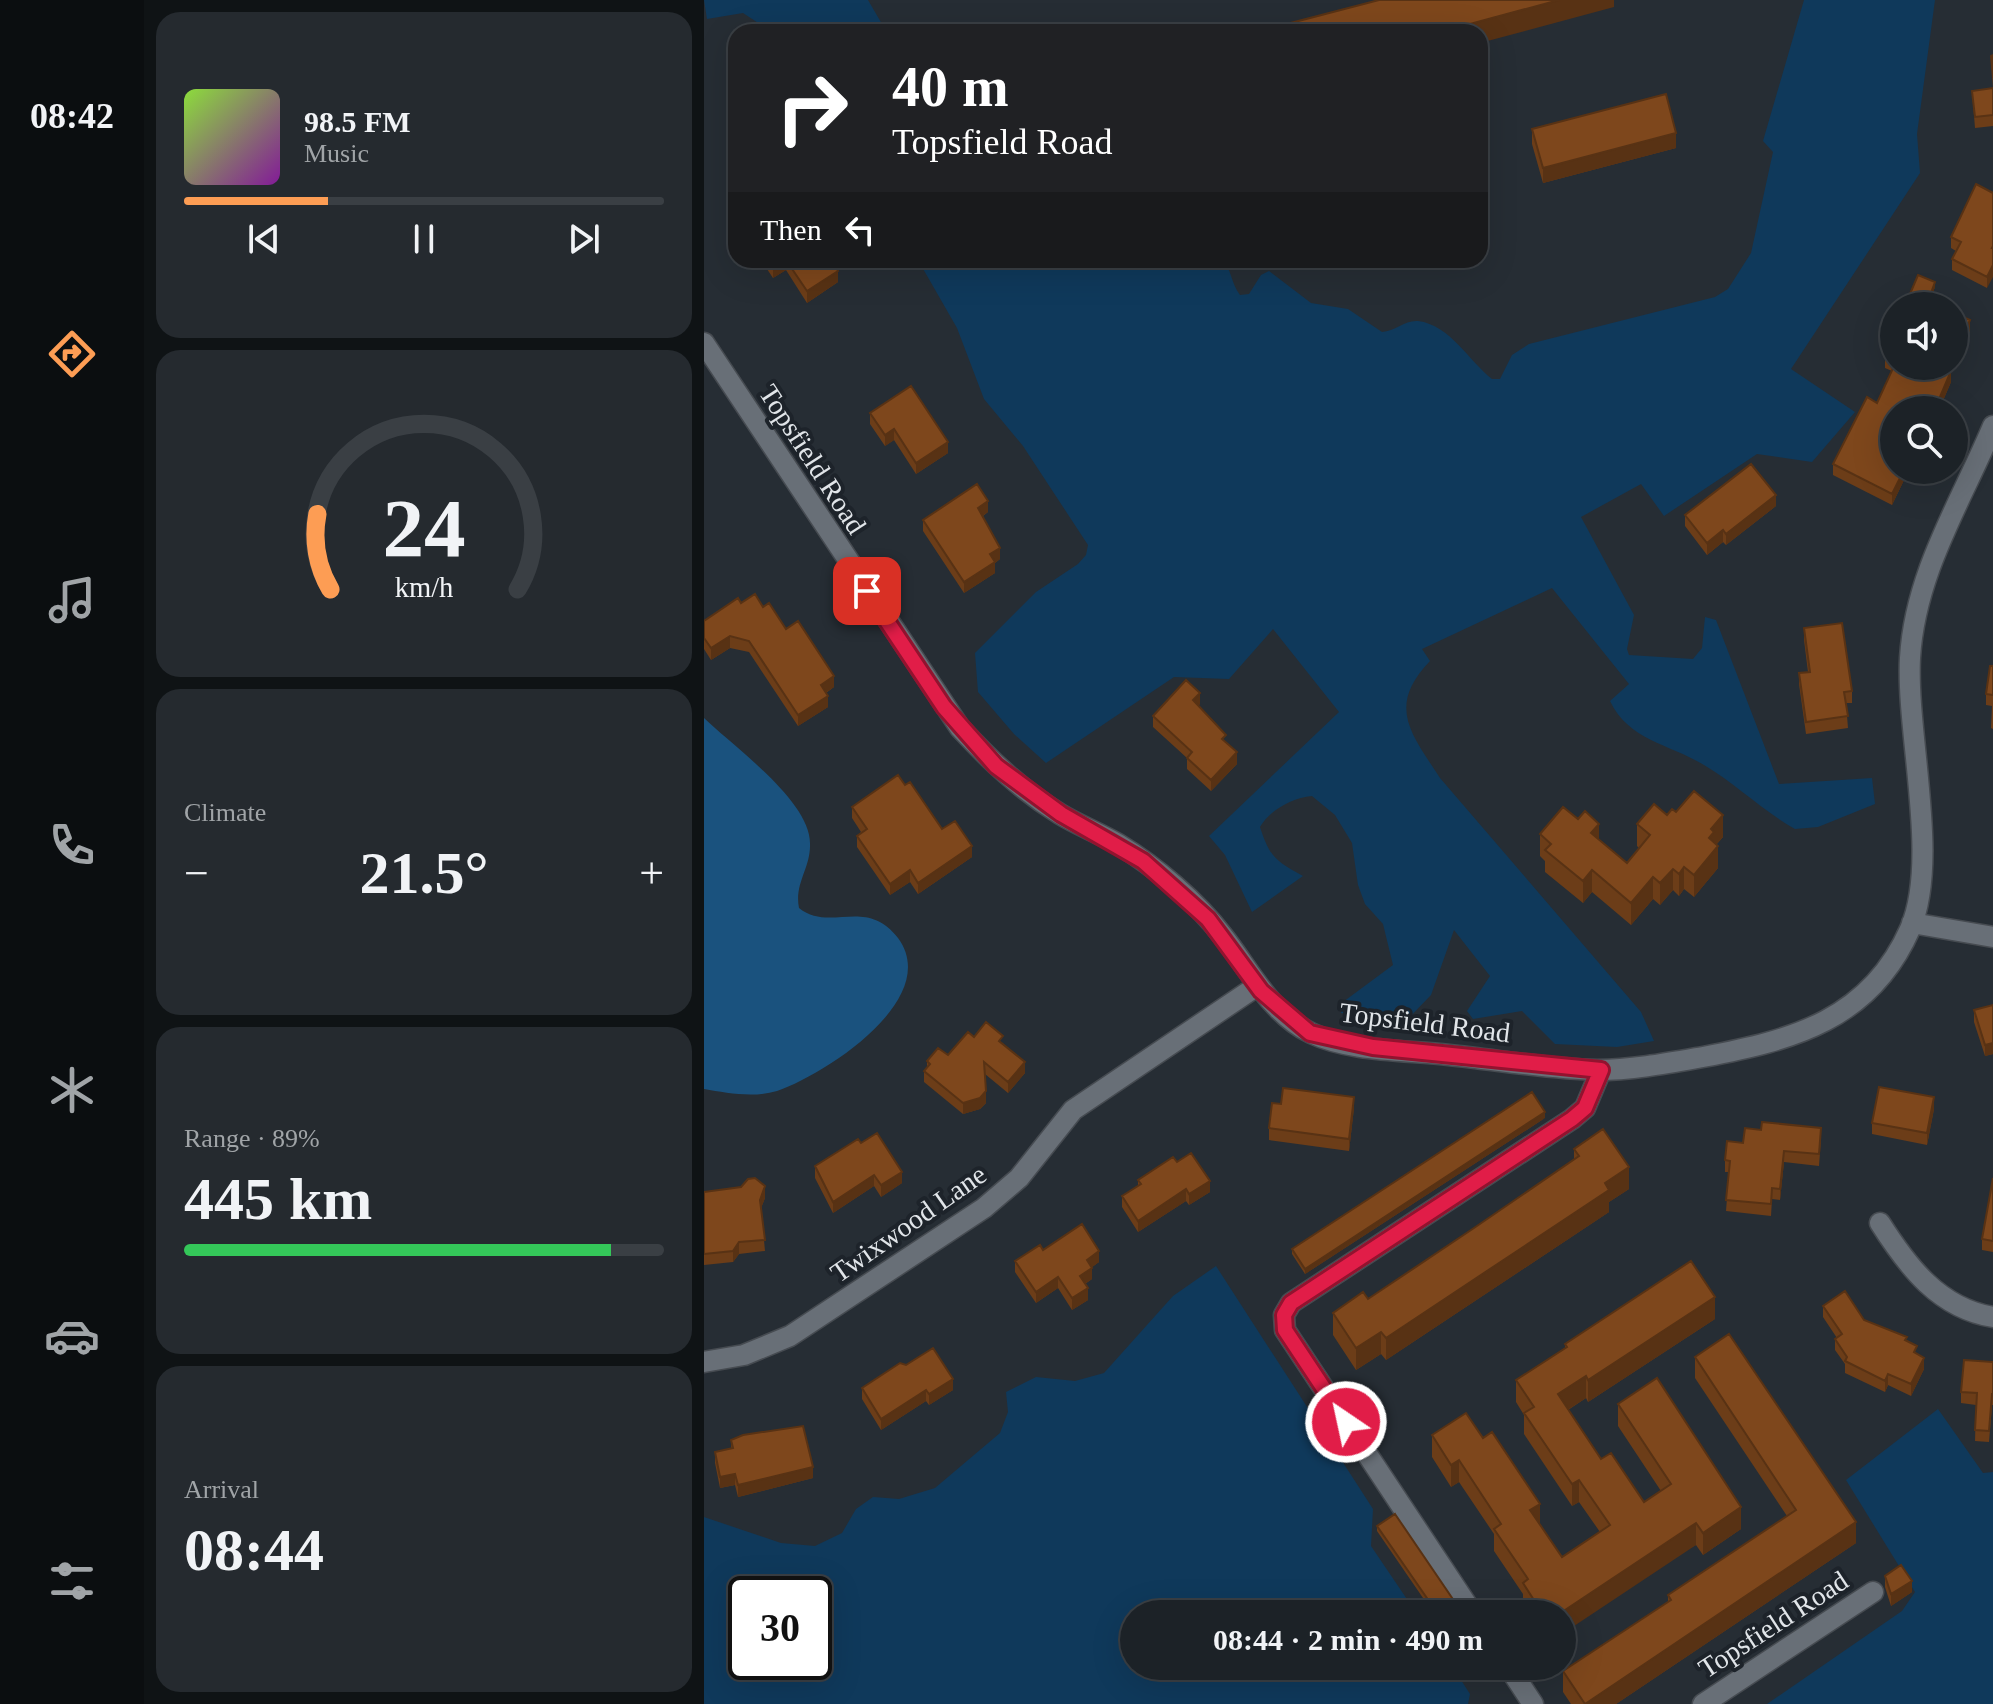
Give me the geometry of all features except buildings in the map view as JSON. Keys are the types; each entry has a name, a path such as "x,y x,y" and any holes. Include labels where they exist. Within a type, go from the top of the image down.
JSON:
{"street":[{"name":"Topsfield Road","path":"704,343 960,728 996,766 1035,797 1143,861 1188,899 1223,936 1257,986 1292,1021 1330,1040 1601,1070 1682,1061 1756,1047 1821,1025 1853,1005 1880,976 1912,923 1921,847 1910,696 1918,601 1940,541 1993,426"},
{"path":"1912,923 1993,937"},
{"name":"Twixwood Lane","path":"704,1362 744,1355 768,1346 820,1318 984,1208 1019,1178 1073,1110 1257,986"},
{"path":"1464,1600 1285,1330 1284,1315 1291,1303 1572,1119 1585,1108 1601,1070"},
{"path":"1880,1223 1919,1278 1963,1309 1993,1317"},
{"name":"Topsfield Road","path":"1703,1704 1873,1592"},
{"path":"1517,1680 1533,1704"}],"shaded area":[{"path":"704,0 868,0 882,24 760,24 743,13 707,19"},
{"path":"1804,0 1935,0 1917,134 1920,173 1791,369 1855,412 1812,462 1757,454 1664,516 1641,484 1581,517 1634,615 1627,649 1629,655 1693,659 1702,648 1705,617 1716,620 1779,784 1872,778 1875,804 1818,827 1795,829 1704,765 1639,733 1618,714 1610,701 1629,684 1552,588 1422,649 1430,661 1409,692 1406,706 1408,719 1412,733 1440,778 1641,1012 1654,1041 1617,1047 1555,1044 1522,1011 1473,1019 1467,1011 1490,976 1454,930 1431,995 1403,1024 1341,1013 1343,1002 1393,965 1383,924 1365,904 1358,885 1352,843 1335,815 1312,796 1282,806 1264,821 1260,827 1271,852 1280,862 1303,876 1252,912 1225,855 1209,836 1339,712 1273,629 1229,679 1174,677 1046,763 1014,734 978,692 975,653 1036,592 1078,564 1086,555 1088,545 1023,446 984,399 957,328 923,268 1228,268 1240,295 1249,294 1261,275 1269,271 1311,303 1348,309 1382,332 1413,321 1440,329 1492,379 1500,379 1512,355 1529,344 1715,297 1728,289 1751,253 1773,152 1763,141"},
{"path":"704,718 768,775 798,810 807,827 810,852 799,891 799,908 823,917 873,919 898,938 908,961 905,985 892,1009 872,1031 822,1069 768,1093 740,1094 704,1089"},
{"path":"1216,1266 1373,1509 1371,1546 1408,1600 1120,1600 1120,1680 1461,1680 1470,1694 1468,1704 704,1704 704,1517 781,1543 815,1546 842,1533 856,1509 873,1497 899,1499 935,1488 1000,1433 1008,1412 1006,1392 1036,1377 1075,1381 1104,1373 1173,1296"},
{"path":"1938,1409 1983,1473 1993,1472 1993,1704 1767,1704 1902,1611 1915,1592 1846,1480"}],"route":[{"path":"867,591 944,707 996,766 1061,814 1143,861 1188,899 1223,936 1261,991 1292,1021 1310,1033 1330,1040 1373,1047 1601,1070 1585,1108 1572,1119 1291,1303 1284,1315 1285,1330 1346,1422"}]}
